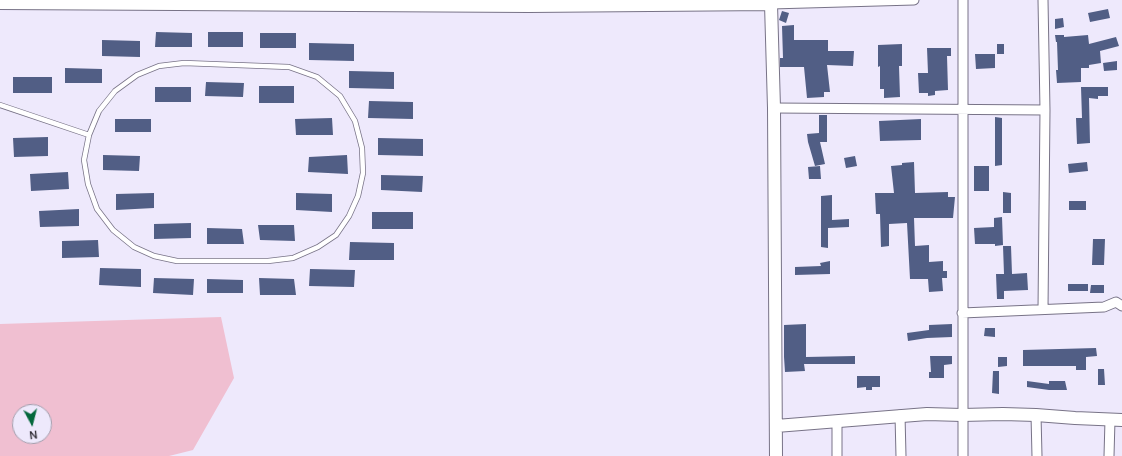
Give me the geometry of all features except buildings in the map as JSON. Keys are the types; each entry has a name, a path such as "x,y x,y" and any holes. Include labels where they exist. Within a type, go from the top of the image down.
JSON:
{"street":[{"path":"0,3 377,2 537,6 914,0"},
{"path":"963,0 963,456"},
{"path":"1043,0 1045,110 1043,309"},
{"path":"771,2 774,108 776,456"},
{"path":"774,108 1045,110"},
{"path":"962,313 1104,307 1116,302 1122,306"},
{"path":"776,426 926,414 1036,415 1122,420"},
{"path":"900,415 901,456"},
{"path":"1036,415 1036,456"},
{"path":"1109,456 1110,420"},
{"path":"837,421 838,456"}],"lane":[{"path":"184,63 289,67 317,77 340,96 355,121 362,148 363,173 358,196 349,216 336,235 318,247 293,258 268,262 177,261 154,256 134,247 113,230 97,209 88,184 84,160 89,135 99,111 115,91 137,75 160,66 184,63"},
{"path":"0,105 89,135"}],"shaded area":[{"path":"221,317 234,378 193,450 169,456 0,456 0,324"}]}
